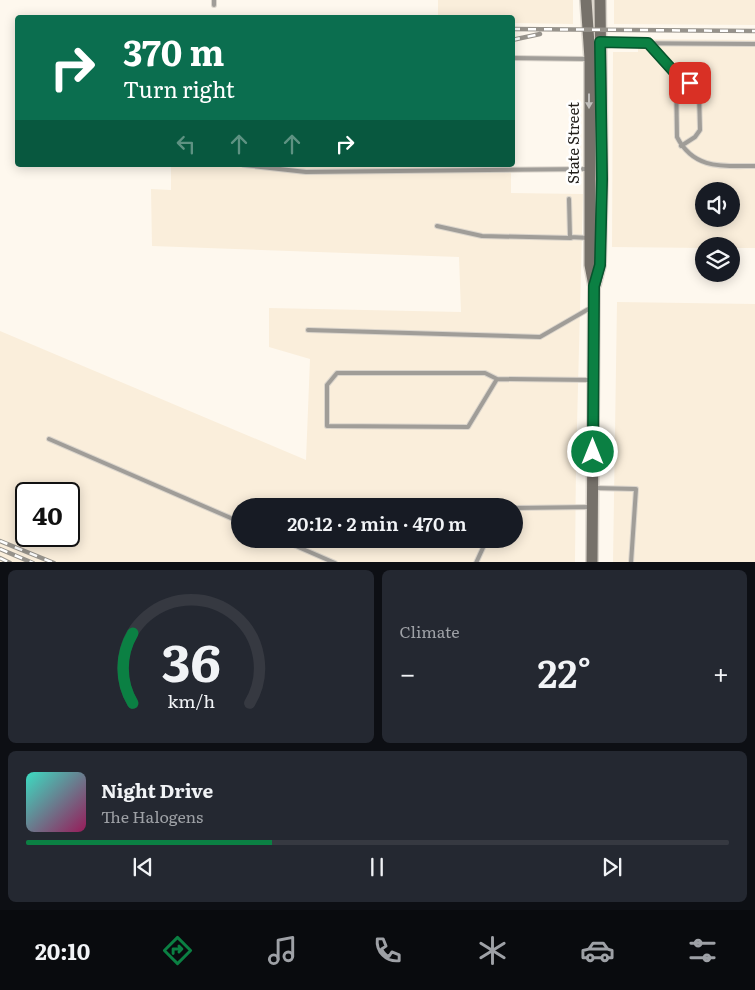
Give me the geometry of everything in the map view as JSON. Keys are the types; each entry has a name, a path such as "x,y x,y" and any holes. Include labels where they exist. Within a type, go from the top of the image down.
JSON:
{"street":[{"name":"State Street","path":"586,0 590,59 589,238 590,265 594,286 592,562"},
{"name":"State Street","path":"594,286 600,265 602,179 600,0"}],"lane":[{"path":"214,0 214,6"},
{"path":"600,42 755,44"},
{"path":"648,43 676,74 690,83 699,92 700,130 695,137 681,146"},
{"path":"515,58 590,59"},
{"path":"676,74 676,137 681,146 692,158 716,165 755,166"},
{"path":"262,167 306,172 589,169"},
{"path":"569,199 569,234 571,238"},
{"path":"437,226 482,236 589,238"},
{"path":"308,330 540,337 594,306"},
{"path":"497,379 468,427 327,426 327,385 337,373 485,373 497,379 594,380"},
{"path":"49,440 231,518"},
{"path":"593,488 636,489 631,562"},
{"path":"523,508 593,507"},
{"path":"302,548 335,562"},
{"path":"476,562 483,548"}],"shaded area":[{"path":"438,0 573,0 573,24 515,23 515,15 438,15"},
{"path":"614,0 755,0 755,25 614,24"},
{"path":"638,39 755,40 755,248 740,248 740,237 695,237 695,248 612,247 613,52 638,52"},
{"path":"171,167 511,167 511,193 583,194 575,562 0,562 0,331 306,460 310,359 269,347 269,308 461,312 459,257 152,246 151,189 171,190"},
{"path":"617,302 755,304 755,562 613,562"}],"railway":[{"path":"515,29 755,31"},
{"path":"515,39 540,34"},
{"path":"0,541 52,562"},
{"path":"0,549 31,562"},
{"path":"0,558 8,562"}],"route":[{"path":"593,452 594,286 600,265 602,179 600,42 648,43 676,74 690,83"}]}
